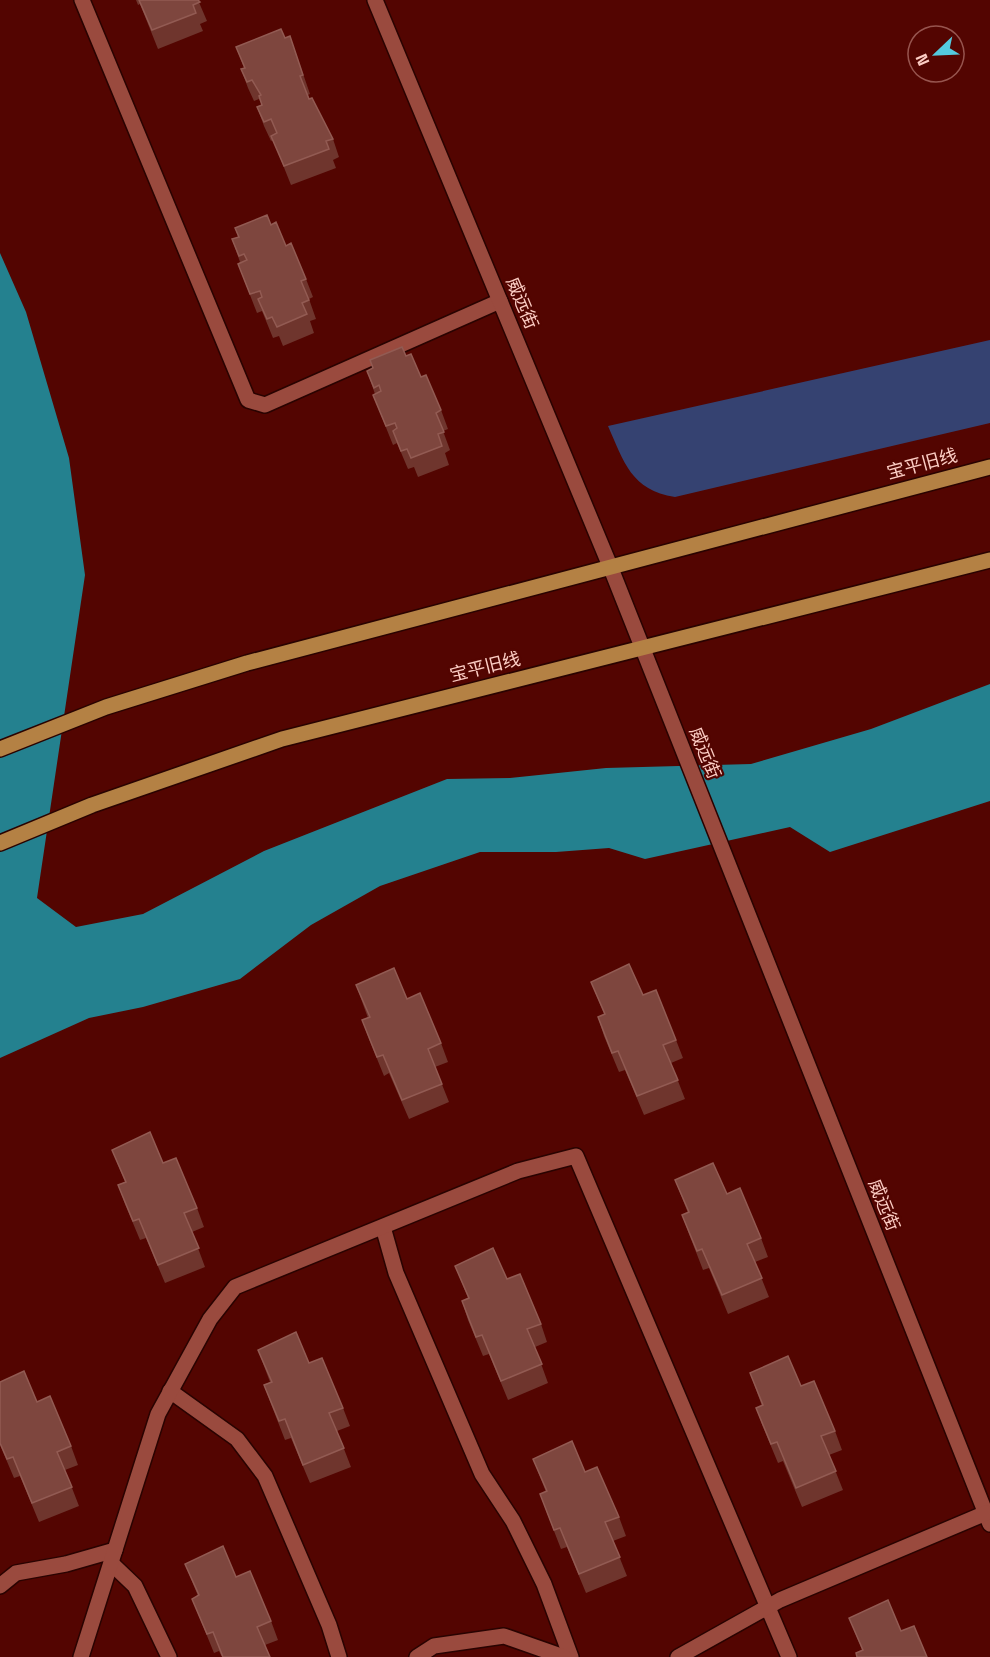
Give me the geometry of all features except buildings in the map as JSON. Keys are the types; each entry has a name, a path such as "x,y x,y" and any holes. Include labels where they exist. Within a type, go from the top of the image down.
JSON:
{"main road":[{"name":"宝平旧线","path":"0,749 106,707 312,644 990,467"},
{"name":"宝平旧线","path":"0,843 92,805 282,739 990,560"}],"street":[{"path":"82,0 248,400 265,405 500,301"},
{"name":"威远街","path":"375,0 610,566 988,1518"},
{"path":"81,1657 158,1414 210,1319 235,1287 518,1171 576,1156 789,1657"},
{"path":"383,1227 396,1273 482,1474 513,1521 544,1584 571,1657"},
{"path":"170,1391 237,1439 265,1476 329,1625 339,1657"},
{"path":"678,1657 768,1607 988,1518"},
{"path":"0,1586 16,1573 113,1556"},
{"path":"113,1556 135,1586 169,1657"},
{"path":"417,1657 434,1646 504,1636 564,1657"}],"shaded area":[{"path":"0,253 26,312 69,458 85,575 37,898 76,927 143,914 264,851 447,779 510,778 606,768 751,764 871,729 990,684 990,801 830,852 790,827 645,859 609,848 556,852 480,852 380,886 311,925 240,979 143,1007 89,1018 0,1058"},
{"path":"990,340 990,423 675,497 648,488 639,481 625,462 608,426"}]}
